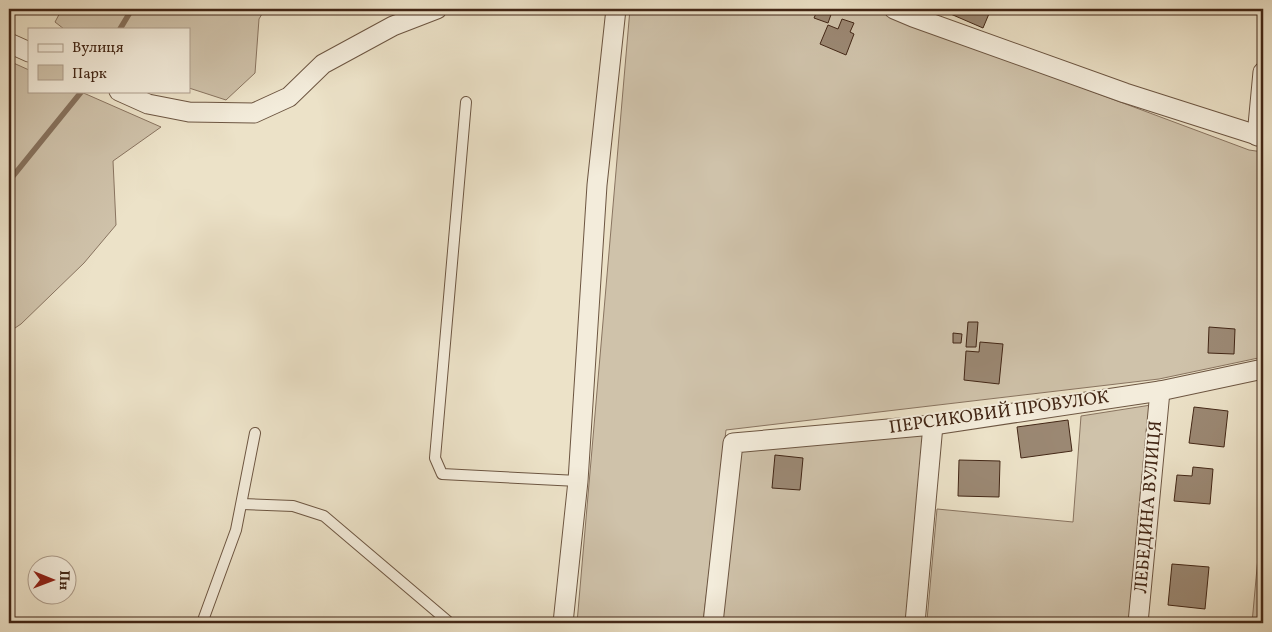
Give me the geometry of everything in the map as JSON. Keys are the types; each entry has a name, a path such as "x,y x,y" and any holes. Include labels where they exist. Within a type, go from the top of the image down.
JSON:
{"street":[{"path":"121,92 148,104 190,112 254,113 289,97 323,64 393,26 437,9"},
{"path":"563,623 578,481 597,185 616,9"},
{"path":"894,9 914,13 1125,93 1260,136 1263,72"},
{"path":"9,43 28,52"},
{"name":"ПЕРСИКОВИЙ ПРОВУЛОК","path":"713,623 733,443 934,425 1160,391 1263,369"},
{"name":"ЛЕБЕДИНА ВУЛИЦЯ","path":"1138,623 1160,391"},
{"path":"915,623 934,425"}],"lane":[{"path":"466,102 435,458 442,474 578,481"},
{"path":"202,623 236,530 255,433"},
{"path":"242,504 292,506 324,516 450,623"}],"green space":[{"path":"62,9 265,9 259,19 255,73 226,100 190,88 190,28 63,28 55,22"},
{"path":"630,9 871,9 1249,150 1263,152 1263,357 1159,379 726,430 703,623 577,623"},
{"path":"9,61 28,70 28,92 81,92 161,127 113,161 116,225 84,263 21,324 9,332"},
{"path":"1151,405 1130,623 969,623 927,620 937,509 1073,522 1081,416"},
{"path":"925,433 907,623 722,623 741,450"},
{"path":"1263,499 1263,623 1252,623 1262,513"}],"building":[{"path":"818,9 833,9 828,23 814,18"},
{"path":"948,9 991,9 983,28 946,12"},
{"path":"842,19 854,23 850,32 854,34 846,55 820,44 828,25 838,29"},
{"path":"968,322 978,322 976,347 966,347"},
{"path":"1209,327 1235,329 1234,354 1208,353"},
{"path":"953,333 962,334 961,343 953,343"},
{"path":"980,342 1003,344 999,384 964,380 966,351 979,352"},
{"path":"1194,407 1228,411 1224,447 1189,443"},
{"path":"1068,420 1072,451 1021,458 1017,427"},
{"path":"775,455 803,458 800,490 772,488"},
{"path":"959,460 1000,461 999,497 958,496"},
{"path":"1193,467 1213,469 1210,504 1174,501 1177,475 1192,476"},
{"path":"1172,564 1209,567 1205,609 1168,605"}],"waterway":[{"path":"121,28 132,9"},
{"path":"9,181 81,92"}]}
